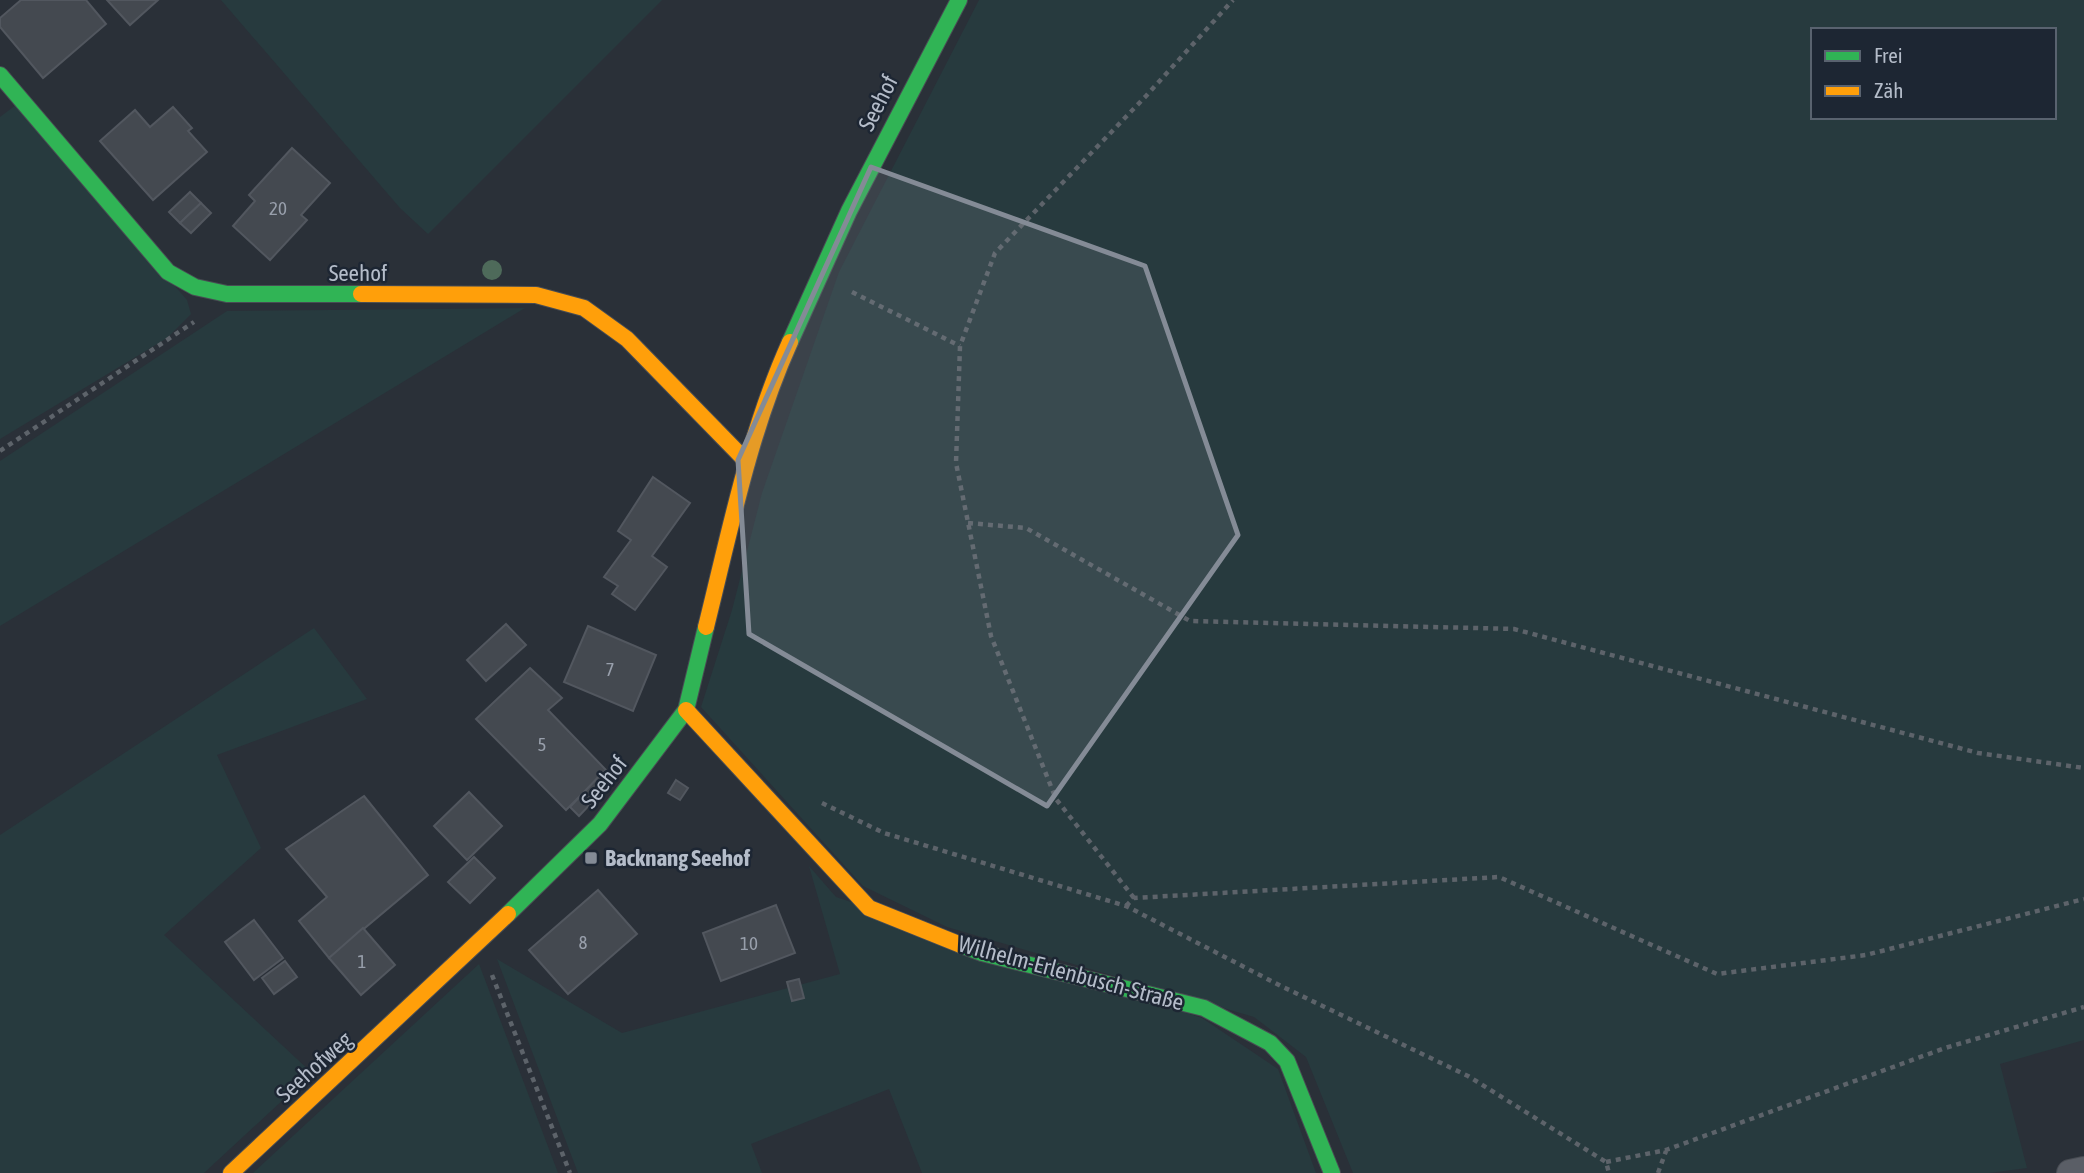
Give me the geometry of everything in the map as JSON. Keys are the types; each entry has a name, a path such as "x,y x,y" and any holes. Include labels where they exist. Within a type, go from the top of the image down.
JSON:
{"street":[{"name":"Seehof","path":"427,993 600,824 685,710 747,462 778,371 849,211 937,37 959,0"},
{"name":"Seehof","path":"0,75 167,272 195,287 228,294 536,295 584,308 644,355 747,462"},
{"name":"Wilhelm-Erlenbusch-Straße","path":"685,710 869,908 982,953 1204,1008 1270,1043 1287,1061 1332,1173"},
{"name":"Seehofweg","path":"231,1173 427,993"},
{"path":"2070,1173 2084,1170"}],"path":[{"path":"1134,898 1056,799 991,636 956,464 960,346 995,253 1146,96 1233,0"},
{"path":"820,276 960,346"},
{"path":"0,451 187,327 228,294"},
{"path":"968,523 1027,528 1190,621 1514,629 1978,753 2084,768"},
{"path":"810,798 884,833 1126,906 1280,986 1468,1076 1606,1162 1609,1173"},
{"path":"1126,906 1134,898 1499,877 1717,974 1866,955 2084,899"},
{"path":"479,942 570,1173"},
{"path":"1606,1162 1666,1150 1945,1048 2084,1007"},
{"path":"1658,1173 1666,1150"}],"highlighted area":[{"path":"871,167 1145,266 1238,535 1047,806 749,634 738,460"}],"green space":[{"path":"221,0 662,0 428,234 400,208"},
{"path":"979,0 2084,0 2084,1040 2000,1064 2027,1168 1989,1173 1353,1173 1306,1057 1254,1017 947,927 863,886 701,707 732,610 762,493 839,272"},
{"path":"16,105 187,300 191,314 167,338 0,439 0,117"},
{"path":"525,308 0,626 0,461 227,311"},
{"path":"314,628 367,699 217,755 261,848 164,935 312,1073 204,1173 0,1173 0,835"},
{"path":"809,866 836,897 1202,1018 1278,1069 1316,1173 922,1173 889,1089 751,1144 762,1173 578,1173 497,959 622,1033 840,974"},
{"path":"479,964 558,1173 253,1173"}],"building":[{"path":"21,0 86,0 106,24 43,78 0,27 0,18"},
{"path":"107,0 158,0 130,25"},
{"path":"173,107 192,128 188,131 207,152 153,200 100,141 135,110 150,127"},
{"path":"292,148 330,183 301,215 307,220 270,260 233,226 255,201 249,195"},
{"path":"190,192 201,203 180,223 169,212"},
{"path":"201,203 211,213 191,233 180,223"},
{"path":"653,477 690,503 652,556 667,567 635,610 612,594 618,586 604,577 631,540 618,531"},
{"path":"506,624 526,645 486,681 467,660"},
{"path":"588,626 656,655 633,711 564,682"},
{"path":"530,668 562,698 548,710 606,770 566,810 476,719"},
{"path":"603,772 612,781 579,816 570,807"},
{"path":"676,780 688,788 680,800 668,793"},
{"path":"469,792 502,826 467,860 434,826"},
{"path":"364,796 428,875 329,958 299,921 327,897 286,849"},
{"path":"474,857 495,878 470,903 448,882"},
{"path":"598,890 637,934 568,994 529,950"},
{"path":"776,905 795,953 721,981 703,933"},
{"path":"254,920 283,958 254,980 225,942"},
{"path":"363,928 395,965 361,995 329,958"},
{"path":"285,961 297,977 274,994 262,978"},
{"path":"799,979 804,998 792,1001 787,982"}],"traffic: fast":[{"path":"790,342 849,211 959,0"},
{"path":"0,75 168,272 195,287 227,294 361,294"},
{"path":"508,914 600,824 686,710 706,627"},
{"path":"961,945 982,953 1204,1008 1270,1043 1287,1061 1332,1173"}],"traffic: slow":[{"path":"361,294 536,295 584,308 627,339 747,462"},
{"path":"706,627 752,447 790,342"},
{"path":"686,710 869,908 961,945"},
{"path":"231,1173 508,914"}],"place":[{"name":"Backnang Seehof","path":"591,858"}]}
